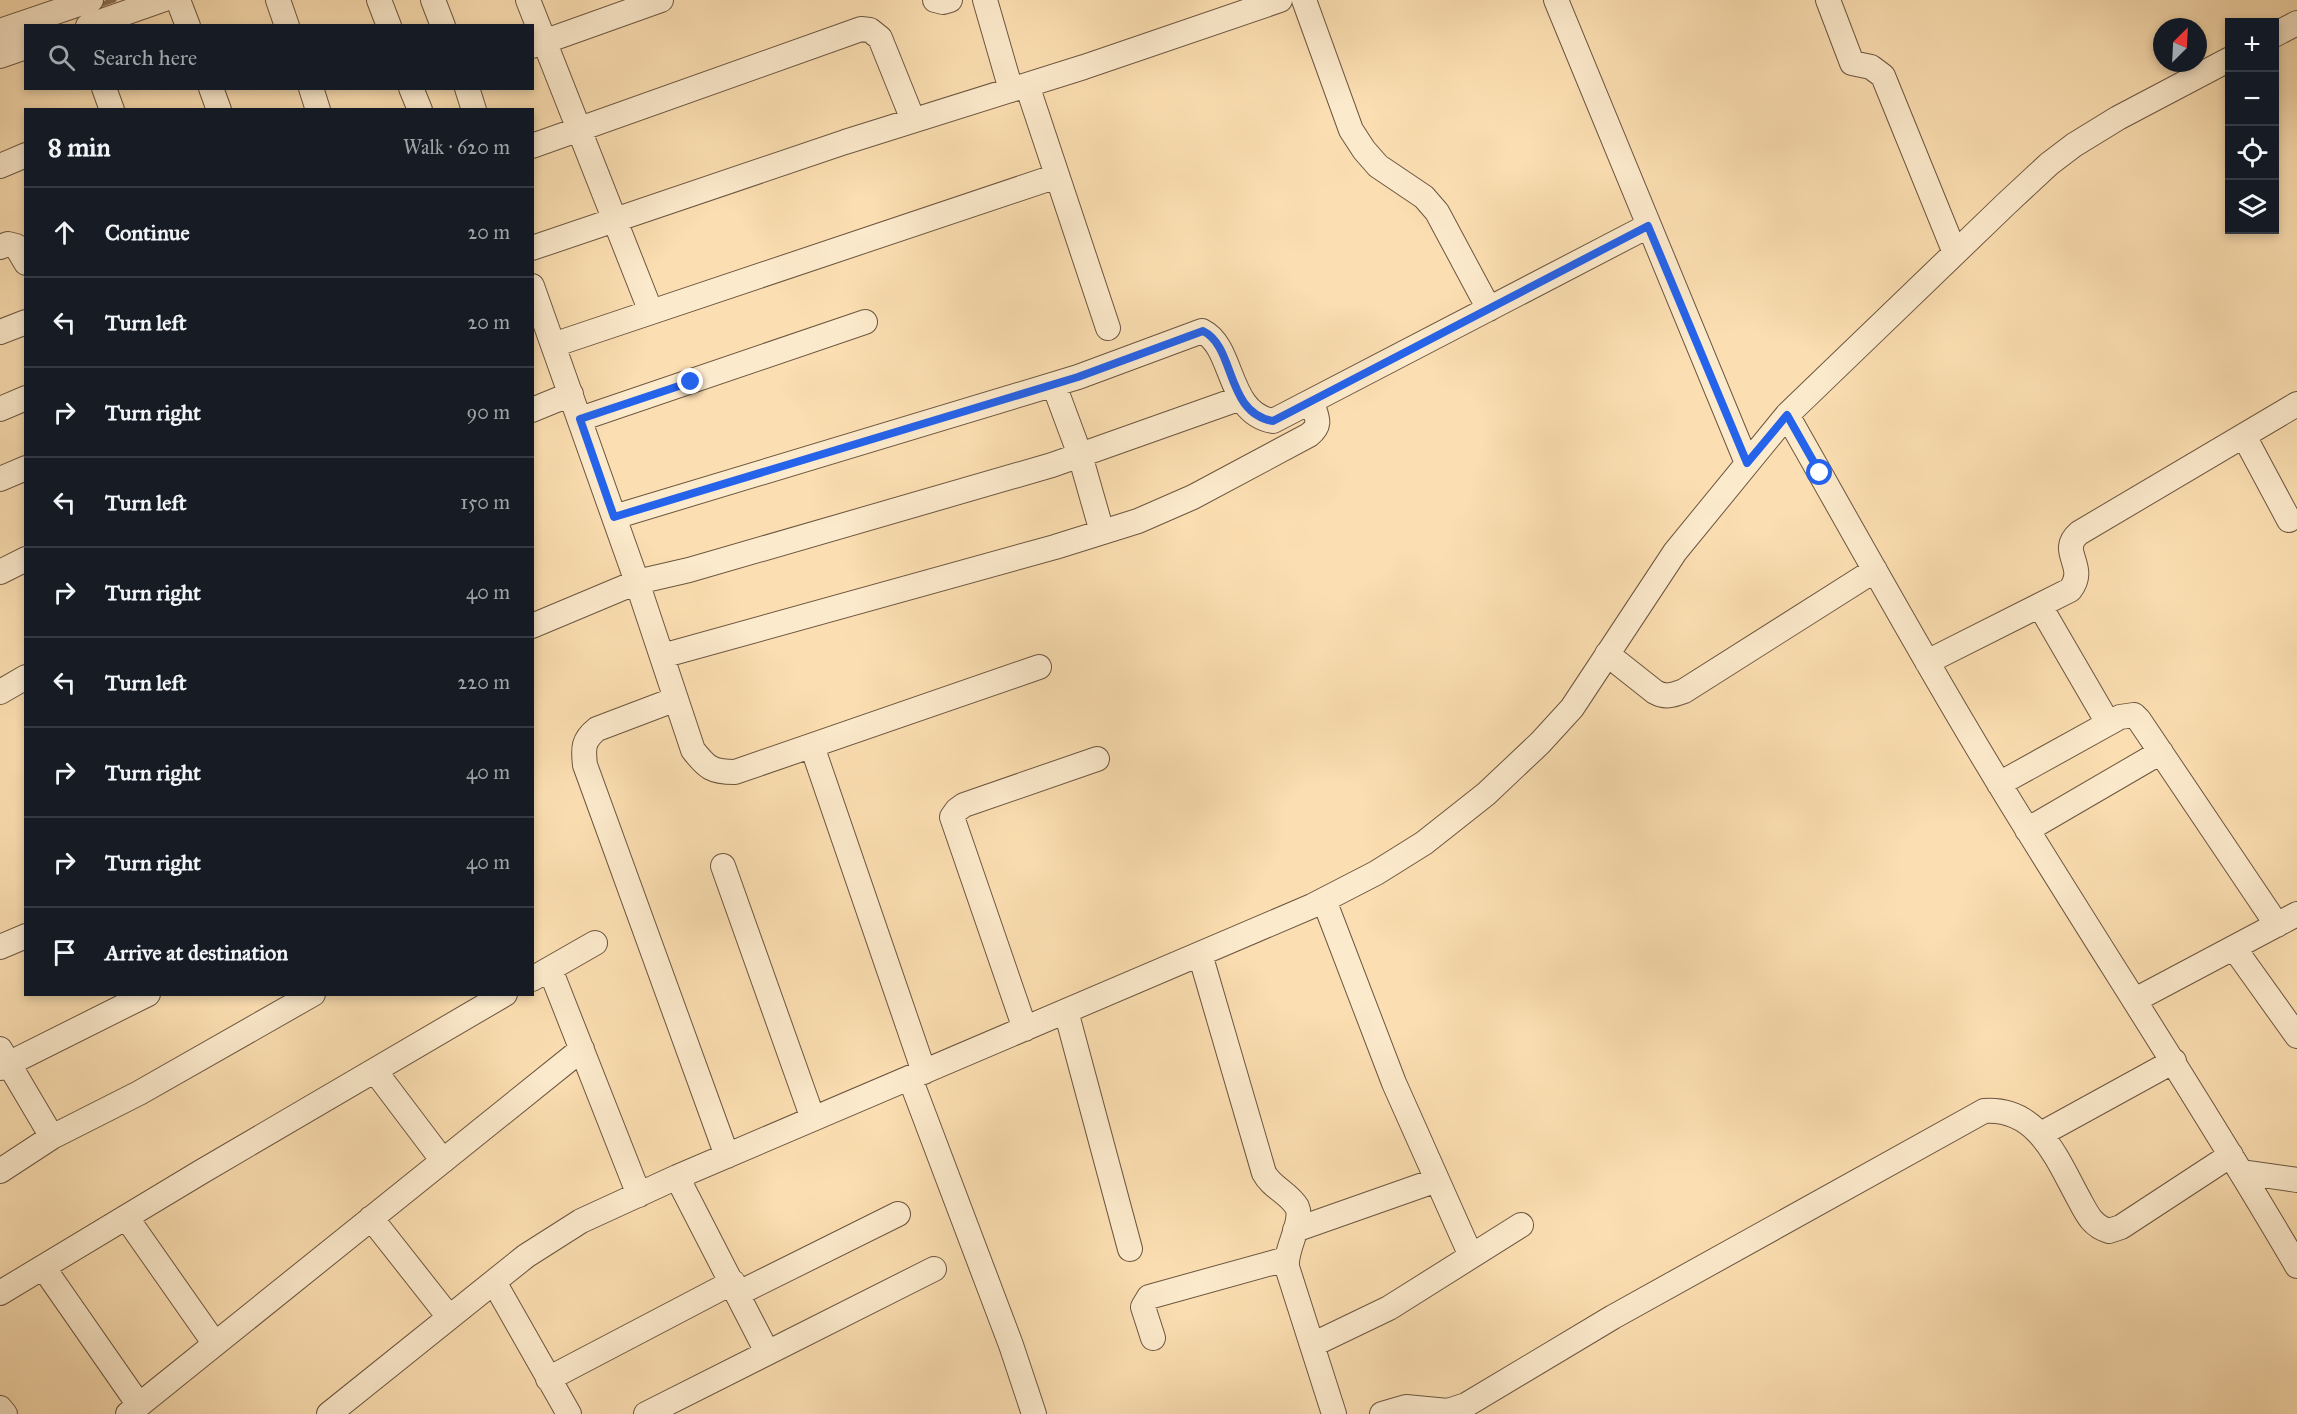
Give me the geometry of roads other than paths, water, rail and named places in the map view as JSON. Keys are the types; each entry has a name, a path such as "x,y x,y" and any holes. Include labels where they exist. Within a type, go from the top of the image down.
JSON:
{"street":[{"path":"0,31 91,0"},
{"path":"94,24 162,0"},
{"path":"178,0 187,24"},
{"path":"278,0 286,24"},
{"path":"380,0 387,24"},
{"path":"433,0 442,24"},
{"path":"528,0 539,44 579,130 651,312"},
{"path":"539,44 661,0"},
{"path":"935,0 943,2 950,0"},
{"path":"985,0 1019,88 1057,176 1108,328"},
{"path":"534,247 913,120 1019,88 1214,11 1280,0"},
{"path":"1304,0 1351,130 1378,166 1424,197 1437,212 1489,309"},
{"path":"1556,0 1747,463"},
{"path":"1828,0 1852,63 1870,67 1883,76 1955,253"},
{"path":"2279,32 2297,23"},
{"path":"534,145 861,29 870,30 880,38 913,120"},
{"path":"0,56 24,48"},
{"path":"329,1414 526,1256 581,1221 677,1177 1324,900 1376,873 1424,843 1486,794 1540,743 1572,708 1675,552 1787,415 2041,172 2074,145 2118,118 2225,61"},
{"path":"105,90 111,108"},
{"path":"212,90 218,108"},
{"path":"311,90 317,108"},
{"path":"412,90 419,108"},
{"path":"468,90 473,108"},
{"path":"0,166 24,156"},
{"path":"553,345 1057,176"},
{"path":"614,517 1054,385 1203,331 1214,340 1241,398 1254,413 1273,421 1648,226"},
{"path":"0,248 8,244 16,246 24,260"},
{"path":"535,299 580,419 693,750 704,764 717,772 735,772 1038,668"},
{"path":"580,419 865,322"},
{"path":"0,332 24,323"},
{"path":"1054,385 1080,455 1102,532"},
{"path":"534,409 571,394"},
{"path":"534,625 637,582 689,570 1080,455 1241,398"},
{"path":"0,409 24,399"},
{"path":"662,656 865,601 1138,521 1193,498 1309,435 1316,429 1318,423 1312,402"},
{"path":"1926,662 2070,590 2077,581 2078,574 2070,546 2072,539 2079,533 2297,404"},
{"path":"1787,415 1926,662 1999,784 2174,1061 2297,1266"},
{"path":"2244,436 2289,520"},
{"path":"0,478 24,469"},
{"path":"0,572 24,560"},
{"path":"1607,654 1655,692 1662,696 1672,695 1684,691 1875,570"},
{"path":"2040,606 2108,723"},
{"path":"0,692 24,678"},
{"path":"676,699 597,729 588,736 583,747 585,765 727,1156"},
{"path":"1999,784 2108,723 2120,717 2134,715 2287,919 2135,1000"},
{"path":"812,746 917,1075 1034,1414"},
{"path":"2027,830 2161,752"},
{"path":"1025,1029 952,817 964,806 1096,759"},
{"path":"723,866 813,1119"},
{"path":"1324,900 1394,1083 1471,1256"},
{"path":"0,947 24,937"},
{"path":"595,943 541,974 582,1049 639,1194"},
{"path":"2234,948 2297,1036"},
{"path":"1200,954 1264,1173 1296,1206 1298,1220 1286,1259 1334,1414"},
{"path":"52,1137 3,1060 144,996"},
{"path":"0,1171 52,1137 139,1093 310,996"},
{"path":"0,1293 502,996"},
{"path":"1065,1011 1130,1250"},
{"path":"43,1267 134,1410 582,1049"},
{"path":"2041,1134 2174,1061"},
{"path":"375,1071 442,1161"},
{"path":"1382,1414 1406,1407 1448,1411 1466,1405 1613,1317 1984,1111 1998,1110 2012,1113 2041,1134 2093,1223 2109,1231 2121,1227 2236,1164 2297,1180"},
{"path":"677,1177 767,1352"},
{"path":"1295,1230 1437,1180"},
{"path":"548,1379 736,1288 898,1214"},
{"path":"126,1217 215,1344"},
{"path":"371,1218 449,1317"},
{"path":"1312,1345 1389,1308 1521,1225"},
{"path":"1153,1338 1143,1306 1149,1297 1286,1259"},
{"path":"646,1414 934,1269"},
{"path":"494,1282 569,1414"},
{"path":"0,1408 5,1414"}],"waterway":[{"path":"97,6 114,0"}]}
